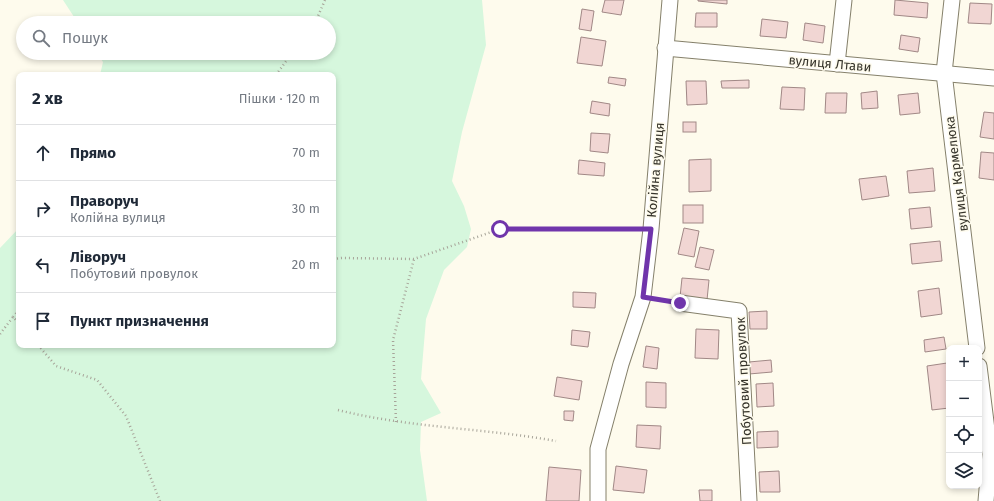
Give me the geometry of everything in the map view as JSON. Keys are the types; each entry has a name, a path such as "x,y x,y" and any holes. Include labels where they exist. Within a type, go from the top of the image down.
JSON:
{"street":[{"name":"Колійна вулиця","path":"598,501 598,448 621,364 643,297 651,229 670,0"},
{"path":"837,64 844,0"},
{"name":"вулиця Кармелюка","path":"952,0 944,73 977,345"},
{"name":"вулиця Лтави","path":"665,48 994,78"},
{"name":"Побутовий провулок","path":"680,303 739,311 749,501"},
{"path":"981,381 990,454 986,501"}],"path":[{"path":"318,16 325,0"},
{"path":"278,72 287,60"},
{"path":"336,259 414,259 500,229 651,229"},
{"path":"396,422 394,340 414,259"},
{"path":"0,334 16,314"},
{"path":"13,317 16,320"},
{"path":"41,348 56,366 97,380 126,416 160,501"},
{"path":"338,410 364,417 396,422 529,436 556,441"}],"green space":[{"path":"63,0 482,0 486,45 462,132 452,181 464,206 471,229 467,247 444,270 426,319 421,379 441,413 421,422 420,450 427,501 0,501 0,248 16,231 16,348 336,348 336,72 101,72 103,62 102,60 336,60 336,16 73,16"}],"building":[{"path":"605,0 624,0 621,15 602,12"},
{"path":"727,0 727,4 698,1"},
{"path":"895,0 928,3 927,18 894,15"},
{"path":"970,3 992,4 991,24 968,23"},
{"path":"582,9 594,11 591,31 579,29"},
{"path":"696,13 717,13 717,27 695,27"},
{"path":"762,19 788,22 786,38 760,36"},
{"path":"805,23 825,26 823,43 803,40"},
{"path":"901,35 920,38 918,52 899,49"},
{"path":"581,37 606,41 602,66 577,63"},
{"path":"609,77 626,79 625,86 608,83"},
{"path":"749,80 749,88 722,88 721,81"},
{"path":"686,81 706,81 707,104 687,105"},
{"path":"782,87 805,88 804,110 780,109"},
{"path":"877,91 878,108 862,109 861,93"},
{"path":"826,93 847,93 846,113 825,113"},
{"path":"918,93 920,113 900,115 898,95"},
{"path":"592,101 610,104 609,116 590,113"},
{"path":"984,112 994,113 994,139 980,137"},
{"path":"683,122 696,122 696,132 683,132"},
{"path":"591,133 610,134 608,153 590,151"},
{"path":"981,152 994,153 994,180 979,178"},
{"path":"711,159 711,191 689,192 689,160"},
{"path":"579,160 605,163 604,176 578,174"},
{"path":"933,168 935,191 909,193 907,171"},
{"path":"886,176 889,196 862,200 859,179"},
{"path":"683,205 703,205 703,223 683,223"},
{"path":"930,207 932,227 911,229 909,209"},
{"path":"684,228 699,231 694,257 678,254"},
{"path":"940,241 942,261 912,264 910,244"},
{"path":"700,247 714,250 709,270 695,267"},
{"path":"682,278 709,280 707,300 680,297"},
{"path":"939,288 942,314 921,317 918,291"},
{"path":"573,292 596,293 595,308 573,307"},
{"path":"767,311 767,329 750,329 749,312"},
{"path":"696,329 719,330 718,359 695,358"},
{"path":"572,330 590,332 588,347 571,345"},
{"path":"944,337 946,349 925,352 924,340"},
{"path":"646,346 659,348 657,369 643,367"},
{"path":"771,360 772,372 749,374 749,362"},
{"path":"946,363 946,408 932,410 927,366"},
{"path":"557,377 582,381 579,400 554,396"},
{"path":"646,382 666,383 666,408 646,407"},
{"path":"773,383 774,406 757,407 756,384"},
{"path":"564,411 574,411 573,421 564,420"},
{"path":"637,425 661,426 660,449 636,447"},
{"path":"778,431 778,447 757,448 757,432"},
{"path":"616,466 647,470 644,493 613,490"},
{"path":"549,467 581,470 579,501 546,501"},
{"path":"779,471 780,492 760,492 759,472"},
{"path":"699,490 712,490 712,501 700,501"}],"route":[{"path":"500,229 651,229 643,297 680,303"}]}
